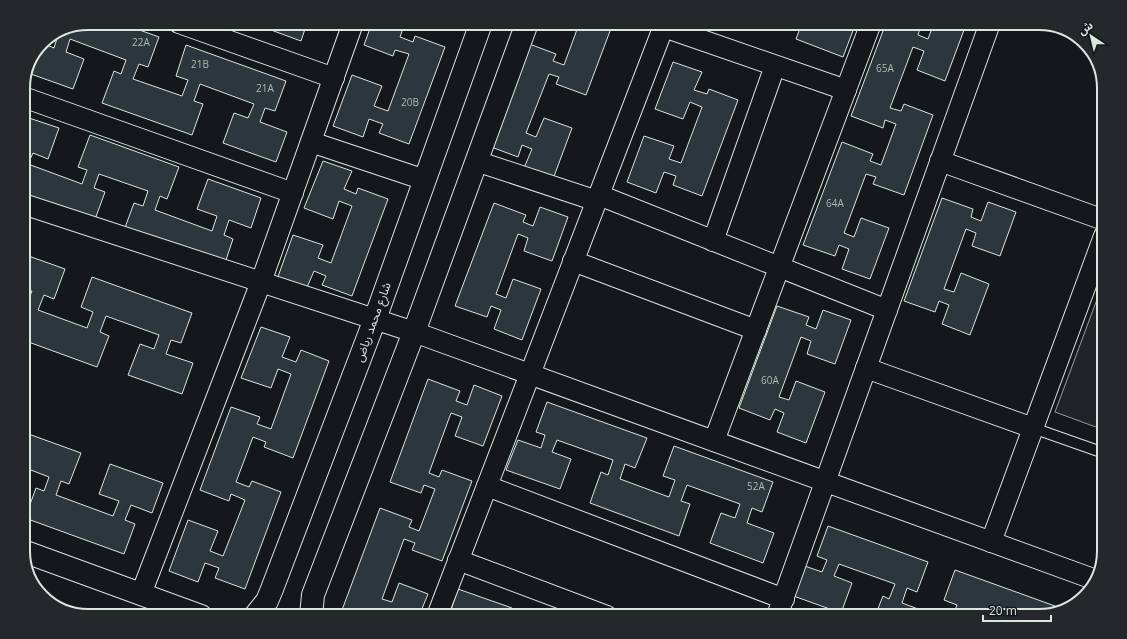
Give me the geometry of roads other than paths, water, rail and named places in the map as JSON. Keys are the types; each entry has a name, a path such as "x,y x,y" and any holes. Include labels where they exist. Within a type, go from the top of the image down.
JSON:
{"street":[{"path":"199,30 334,78"},
{"path":"141,594 261,282 351,30"},
{"name":"شارع محمد رياض","path":"260,609 272,589 375,319 479,30"},
{"path":"312,609 313,595 414,332 523,30"},
{"path":"440,609 663,30"},
{"path":"678,30 775,66 846,90"},
{"path":"714,441 868,30"},
{"path":"487,486 780,607 987,30"},
{"path":"713,241 775,66"},
{"path":"30,99 293,193"},
{"path":"311,142 425,180"},
{"path":"476,161 598,198 713,241 887,310"},
{"path":"940,161 1097,217"},
{"path":"30,206 414,332 1090,578"},
{"path":"991,542 1097,255"},
{"path":"573,261 756,330"},
{"path":"866,368 1033,428"},
{"path":"30,554 182,609"},
{"path":"458,560 588,609"}],"lane":[{"path":"1033,428 1097,451"}]}
